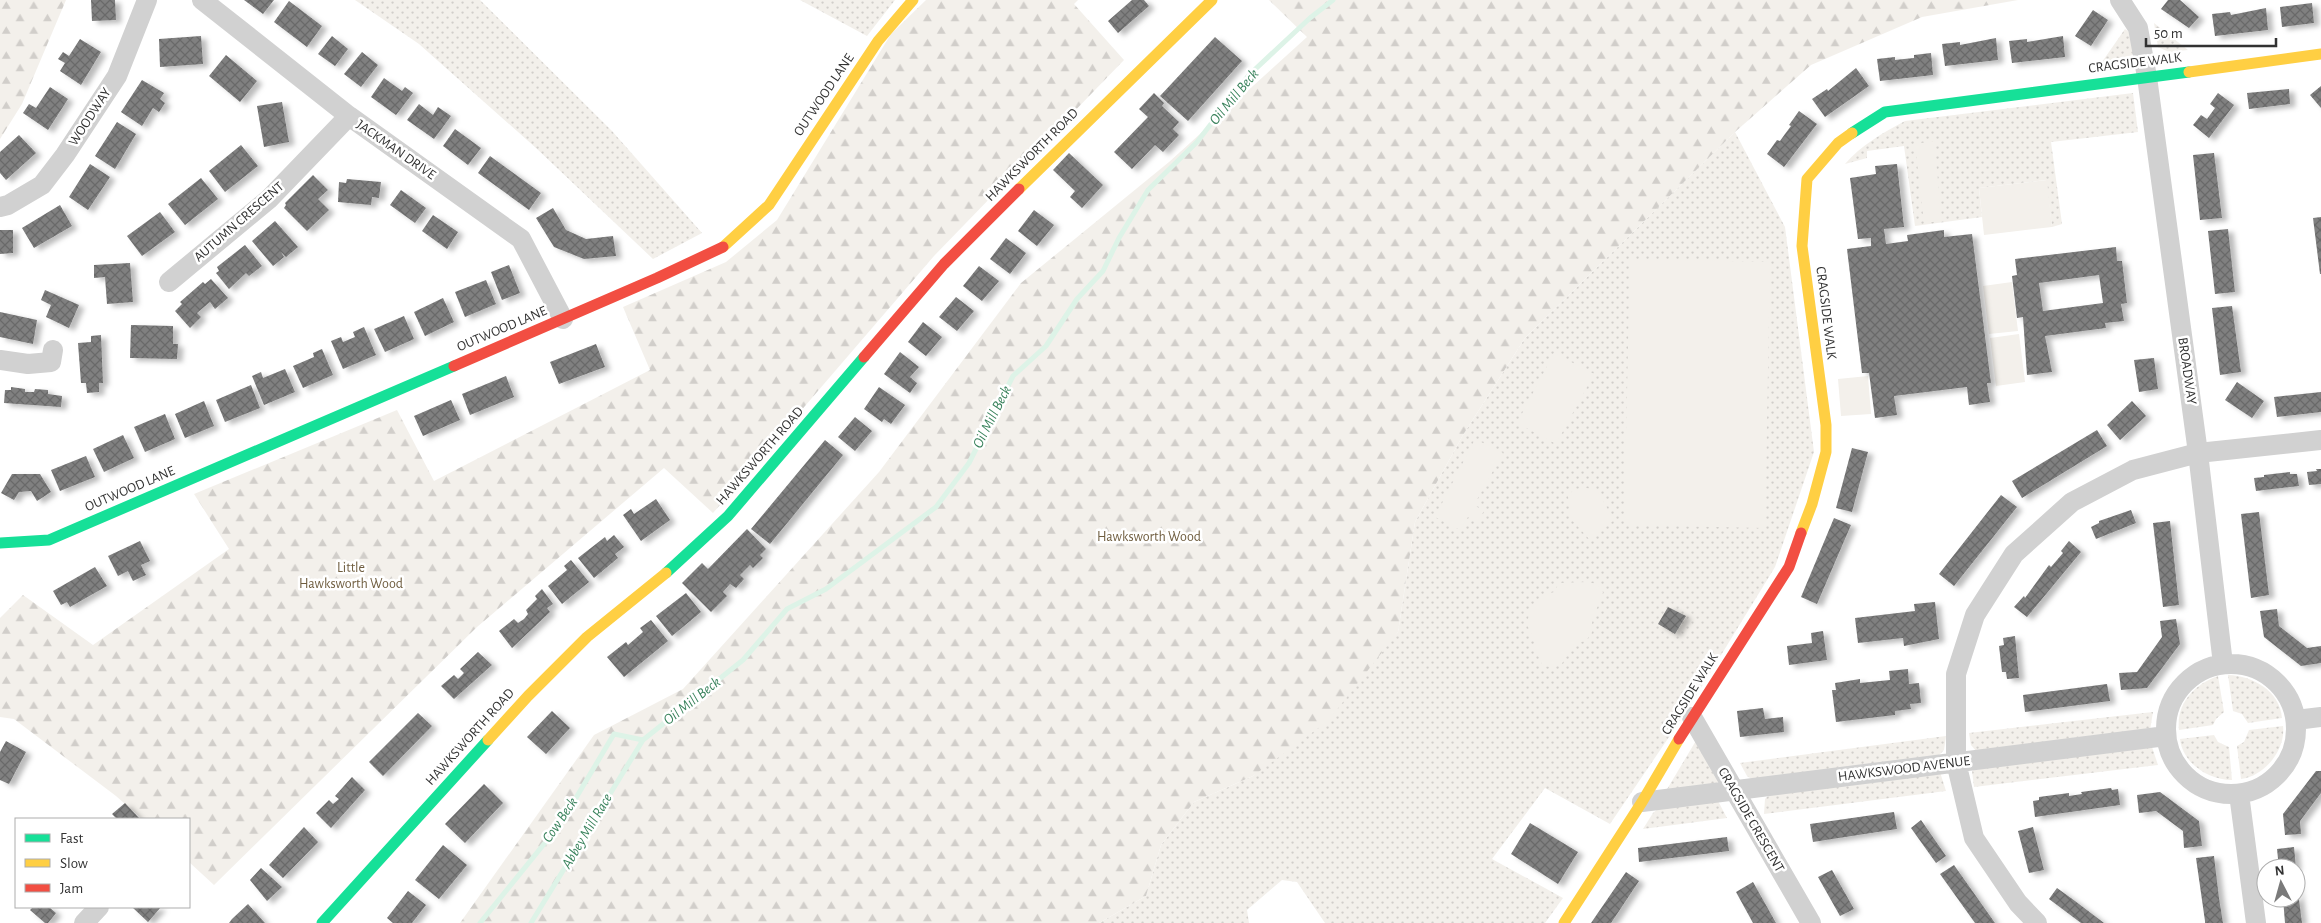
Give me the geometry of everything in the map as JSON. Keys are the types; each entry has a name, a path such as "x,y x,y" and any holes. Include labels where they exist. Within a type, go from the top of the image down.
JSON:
{"street":[{"name":"WOODWAY","path":"0,207 8,206 42,185 65,156 116,76 147,0"},
{"name":"JACKMAN DRIVE","path":"202,0 349,116 521,239 563,320"},
{"name":"OUTWOOD LANE","path":"0,543 49,540 563,320 727,245 769,205 878,41 913,0"},
{"name":"HAWKSWORTH ROAD","path":"322,923 541,683 587,637 683,560 728,516 944,264 1118,89 1212,0"},
{"name":"BROADWAY","path":"2120,0 2138,28 2147,77 2198,453 2223,664"},
{"name":"CRAGSIDE WALK","path":"1564,923 1642,802 1692,717 1789,566 1812,504 1826,452 1826,425 1802,246 1808,178 1838,143 1885,112 2321,54"},
{"name":"AUTUMN CRESCENT","path":"168,282 269,199 349,116"},
{"path":"0,360 28,364 53,361"},
{"path":"2037,923 2018,903 1974,838 1956,762 1956,674 1975,615 2014,554 2072,502 2133,470 2198,453 2321,440"},
{"path":"2223,664 2248,666 2271,677 2283,689 2292,704 2296,720 2296,738 2292,754 2283,769 2271,781 2256,790 2239,794 2218,793 2194,782 2183,773 2172,756 2166,736 2167,716 2178,692 2187,682 2203,670 2223,664"},
{"name":"CRAGSIDE CRESCENT","path":"1692,717 1811,923"},
{"path":"2296,720 2321,717"},
{"name":"HAWKSWOOD AVENUE","path":"1642,802 2166,736"},
{"path":"2239,794 2256,923"},
{"path":"84,923 98,908"}],"green space":[{"path":"0,0 66,0 22,104 0,139"},
{"path":"355,0 480,0 612,131 702,233 653,259 536,148 419,44"},
{"path":"800,0 895,0 867,36"},
{"name":"Little Hawksworth Wood","path":"926,0 1078,0 1074,4 1124,60 934,256 713,513 664,468 477,627 214,885 190,863 190,818 141,818 116,796 14,719 0,717 0,618 23,595 93,645 229,549 194,494 397,410 434,481 650,370 623,307 726,262 777,220 891,34"},
{"name":"Hawksworth Wood","path":"1269,0 2018,0 1922,17 1811,65 1735,132 1525,338 1463,435 1415,522 1398,632 1328,721 1253,776 1194,802 1161,845 1146,896 1099,923 460,923 594,735 683,689 879,472 1021,283 1169,162 1307,37"},
{"path":"2154,23 2188,50 2169,52 2158,47"},
{"path":"2125,29 2129,32 2133,55 2102,62"},
{"path":"2133,93 2138,132 2051,142 2062,224 2052,227 2046,180 1979,188 1982,217 1915,226 1904,146 1867,151 1867,158 1845,164 1865,145 1905,121"},
{"path":"1735,132 1785,227 1814,452 1775,567 1688,709 1610,824 1545,788 1492,859 1563,898 1545,923 1325,923 1297,882 1282,880 1247,910 1249,923 1099,923 1146,896 1161,845 1194,802 1253,776 1398,632 1415,522 1463,435 1525,338"},
{"path":"1934,141 1942,221 1924,223 1915,144"},
{"path":"2047,180 2052,227 1984,235 1979,188"},
{"path":"1630,259 1770,262 1765,528 1624,525"},
{"path":"2012,282 2018,331 1989,334 1983,286"},
{"path":"2019,334 2025,382 1996,386 1990,338"},
{"path":"1554,353 1594,374 1556,444 1517,423"},
{"path":"1868,376 1871,414 1841,416 1838,379"},
{"path":"1475,439 1503,453 1474,505 1484,511 1477,522 1468,517 1460,530 1435,517"},
{"path":"1587,488 1598,492 1614,520 1590,540 1572,520 1568,496 1574,489"},
{"path":"1587,582 1597,584 1603,592 1594,615 1592,632 1586,641 1575,643 1561,665 1553,667 1543,666 1527,625 1534,603 1541,597 1554,592 1559,583"},
{"path":"2228,675 2247,678 2264,687 2276,700 2282,718 2248,723 2242,714 2233,711"},
{"path":"2218,676 2224,712 2216,719 2213,725 2179,730 2181,711 2189,696 2202,684"},
{"path":"2153,712 2150,730 1976,751 1971,745 1969,733"},
{"path":"2283,726 2281,744 2272,760 2258,773 2241,779 2237,746 2244,742 2249,730"},
{"path":"2214,735 2218,742 2229,747 2232,780 2215,777 2198,769 2186,756 2182,748 2180,739"},
{"path":"1946,736 1944,750 1938,756 1753,780 1747,776 1740,763"},
{"path":"1697,739 1719,782 1666,791"},
{"path":"2152,747 2158,765 1974,787 1972,771 1978,767"},
{"path":"1940,772 1946,791 1764,814 1765,799 1769,795"},
{"path":"1718,801 1727,818 1643,829 1653,813 1660,807"}],"building":[{"path":"91,0 115,0 116,20 92,21"},
{"path":"244,0 274,0 263,14"},
{"path":"1132,0 1144,0 1149,6 1118,33 1108,21"},
{"path":"2168,0 2180,0 2199,17 2189,28 2161,9"},
{"path":"289,1 322,26 307,47 274,22"},
{"path":"2312,3 2314,23 2282,27 2280,7"},
{"path":"2266,8 2268,30 2215,36 2212,14 2230,12 2231,15"},
{"path":"2093,10 2108,20 2091,46 2075,36"},
{"path":"201,36 203,64 160,67 159,39"},
{"path":"332,36 348,49 335,66 318,54"},
{"path":"2063,36 2065,57 2012,63 2009,41 2027,39 2027,42"},
{"path":"1215,37 1242,61 1188,121 1160,96"},
{"path":"1996,38 1998,60 1945,66 1942,44 1960,42 1960,45"},
{"path":"80,39 101,52 81,85 60,71 65,63 58,59 63,52 69,56"},
{"path":"362,52 378,65 361,87 344,74"},
{"path":"1931,53 1933,75 1880,81 1877,59 1895,57 1895,60 1914,58 1914,55"},
{"path":"226,55 257,81 240,102 209,76"},
{"path":"1856,68 1869,86 1825,117 1812,99 1827,89 1828,91"},
{"path":"384,78 402,91 405,87 413,93 396,115 371,97"},
{"path":"142,80 164,93 160,99 165,103 159,112 153,108 142,126 121,112"},
{"path":"2321,86 2321,108 2310,95"},
{"path":"50,87 68,99 48,130 23,113 29,104 36,108"},
{"path":"2289,89 2290,104 2249,109 2247,93"},
{"path":"1154,93 1164,103 1162,106 1179,122 1173,129 1179,135 1163,152 1155,145 1132,169 1114,152 1148,117 1139,109"},
{"path":"2218,93 2234,105 2209,138 2193,125 2201,115 2207,119 2215,108 2210,104"},
{"path":"282,102 289,142 264,147 257,106"},
{"path":"419,104 433,115 438,107 451,116 434,139 407,120"},
{"path":"1799,111 1817,124 1784,167 1767,154 1777,140 1780,141"},
{"path":"117,122 136,134 115,169 95,156"},
{"path":"455,129 481,148 468,165 443,146"},
{"path":"19,135 36,153 6,180 0,173 0,152"},
{"path":"241,145 258,166 225,192 209,171"},
{"path":"1069,153 1103,185 1082,208 1070,197 1075,191 1053,170"},
{"path":"2214,153 2222,218 2200,220 2193,155"},
{"path":"490,156 541,193 529,210 478,173"},
{"path":"90,164 110,177 88,210 69,197"},
{"path":"1897,164 1904,227 1884,229 1886,244 1908,241 1907,235 1944,230 1944,237 1972,234 1991,383 1987,383 1990,402 1969,405 1967,387 1894,396 1897,415 1875,418 1869,373 1862,373 1847,249 1871,246 1871,238 1858,239 1850,178 1876,174 1875,166"},
{"path":"313,175 328,190 318,199 329,210 307,231 284,208 285,203"},
{"path":"201,178 218,199 185,225 168,204"},
{"path":"347,179 381,182 379,198 372,197 371,205 338,202 339,182 346,183"},
{"path":"401,190 426,208 415,223 390,205"},
{"path":"60,205 72,226 34,248 22,228"},
{"path":"553,208 566,230 586,239 613,236 616,256 584,259 554,247 536,218"},
{"path":"1034,210 1054,225 1037,246 1018,231"},
{"path":"160,212 175,232 142,256 127,236"},
{"path":"433,215 458,232 447,249 422,231"},
{"path":"2321,217 2321,274 2320,274 2313,218"},
{"path":"275,221 298,247 286,257 281,252 284,257 273,266 252,241"},
{"path":"2228,229 2235,292 2215,294 2208,231"},
{"path":"0,230 13,230 13,253 0,254"},
{"path":"1006,238 1026,253 1010,274 990,259"},
{"path":"245,245 262,266 249,276 246,273 229,289 216,273 219,271 217,267"},
{"path":"2116,247 2117,261 2122,261 2127,303 2121,304 2124,321 2105,323 2106,328 2045,336 2052,372 2027,375 2023,317 2017,318 2012,276 2017,275 2015,259","holes":["2099,275 2103,303 2043,311 2039,283"]},
{"path":"130,263 133,302 107,304 105,277 94,278 94,265"},
{"path":"509,265 520,293 502,300 491,272"},
{"path":"979,266 999,281 982,301 963,286"},
{"path":"211,279 228,298 215,309 210,302 197,313 201,317 190,328 175,311 182,304 180,302 203,282 205,284"},
{"path":"486,280 496,304 465,317 455,292"},
{"path":"45,290 79,305 69,328 46,317 51,305 41,300"},
{"path":"956,297 974,311 957,331 939,317"},
{"path":"443,298 454,322 425,336 414,312"},
{"path":"2232,306 2241,372 2220,375 2212,308"},
{"path":"0,312 37,320 33,344 0,337"},
{"path":"404,316 414,339 385,352 374,329"},
{"path":"923,322 942,337 926,356 908,342"},
{"path":"131,325 173,326 173,344 178,344 177,359 130,358"},
{"path":"364,327 376,355 343,369 331,341 341,337 343,342 355,337 353,332"},
{"path":"101,335 103,383 99,383 99,392 87,393 86,383 81,383 78,343 91,342 91,336"},
{"path":"596,344 605,367 559,384 550,362"},
{"path":"322,349 333,375 303,388 293,366 314,357 313,353"},
{"path":"900,352 919,367 910,377 917,383 910,393 884,374"},
{"path":"2154,358 2158,389 2139,392 2134,360"},
{"path":"285,369 295,392 264,405 252,376 261,372 263,378"},
{"path":"506,376 514,397 470,415 462,394"},
{"path":"2237,382 2264,401 2252,418 2225,400"},
{"path":"251,385 260,408 225,422 216,400"},
{"path":"11,387 25,389 25,392 34,392 35,389 48,390 48,394 62,396 61,407 4,403 5,390 11,390"},
{"path":"879,387 905,405 891,424 884,419 882,422 864,409"},
{"path":"2321,392 2321,412 2277,417 2274,397"},
{"path":"451,400 460,420 423,436 414,416"},
{"path":"204,401 214,426 185,438 175,414"},
{"path":"2132,401 2146,416 2120,440 2107,425"},
{"path":"165,414 175,439 145,452 134,427"},
{"path":"855,417 872,431 855,451 838,437"},
{"path":"2097,430 2107,446 2022,498 2012,481"},
{"path":"123,435 134,458 104,472 93,449"},
{"path":"825,440 843,455 770,544 751,529"},
{"path":"1852,448 1868,452 1852,512 1836,508"},
{"path":"86,456 95,477 60,491 51,470"},
{"path":"2316,469 2321,469 2321,484 2309,485 2307,472 2317,471"},
{"path":"2290,472 2290,474 2297,474 2299,486 2256,491 2254,478"},
{"path":"12,474 40,474 51,492 37,501 31,491 19,492 14,500 1,493"},
{"path":"2001,495 2017,507 1954,586 1939,574"},
{"path":"656,499 670,520 641,541 623,515 631,509 634,514"},
{"path":"2131,510 2136,523 2096,539 2091,527 2099,523 2099,521"},
{"path":"2259,512 2269,595 2251,598 2241,514"},
{"path":"1834,518 1851,525 1817,604 1801,597"},
{"path":"2170,521 2179,605 2163,607 2153,523"},
{"path":"747,529 766,549 760,555 763,558 753,568 750,565 740,575 744,579 736,588 730,584 723,592 727,596 711,612 682,583 702,563 708,569"},
{"path":"614,535 624,547 615,554 618,558 594,578 578,558 605,537 607,541"},
{"path":"140,541 150,561 141,565 146,575 133,581 128,571 118,576 108,556"},
{"path":"2069,541 2081,552 2027,617 2014,607 2024,596 2025,598 2049,565 2051,567 2063,553 2061,551"},
{"path":"571,560 589,582 562,604 548,586 567,570 564,566"},
{"path":"95,567 107,586 70,607 67,602 61,605 53,591"},
{"path":"542,589 553,604 547,608 550,612 512,648 499,631 514,619 518,623 524,619 528,614 526,610 537,599 535,596"},
{"path":"686,593 701,612 672,636 656,616"},
{"path":"1935,602 1939,639 1904,646 1903,638 1858,643 1855,618 1915,611 1914,604"},
{"path":"1668,607 1686,616 1675,634 1658,624"},
{"path":"2277,609 2279,626 2307,648 2321,646 2321,663 2301,666 2264,637 2260,611"},
{"path":"2176,619 2180,644 2147,688 2121,690 2119,673 2137,672 2162,637 2160,621"},
{"path":"651,620 668,641 624,677 607,657 626,642 628,645 643,632 640,628"},
{"path":"1823,631 1827,660 1789,665 1787,646 1812,643 1811,633"},
{"path":"2015,636 2019,678 2007,679 2006,672 2002,672 1999,646 2004,645 2003,638"},
{"path":"478,652 492,665 454,699 441,686 454,675 458,679 464,673 460,669"},
{"path":"1908,669 1909,684 1919,683 1921,703 1910,704 1911,709 1895,711 1895,715 1836,722 1832,690 1836,690 1835,683 1860,679 1860,683 1890,680 1889,671"},
{"path":"2107,684 2110,701 2025,712 2023,695"},
{"path":"1763,708 1765,719 1783,717 1784,732 1740,737 1737,711"},
{"path":"552,711 570,728 546,754 527,737"},
{"path":"418,713 432,726 383,776 369,762"},
{"path":"6,741 26,752 9,784 0,780 0,752"},
{"path":"2316,771 2321,771 2321,793 2300,821 2301,834 2285,835 2283,814"},
{"path":"352,777 365,790 331,828 316,813 329,800 333,804 339,799 335,796"},
{"path":"484,784 503,803 465,843 445,824"},
{"path":"2111,788 2112,790 2118,789 2120,805 2035,817 2033,801 2039,800 2039,797 2069,793 2069,796 2082,794 2081,792"},
{"path":"2160,792 2199,821 2202,846 2184,848 2183,831 2156,811 2139,813 2137,795"},
{"path":"125,803 139,818 116,818 112,814"},
{"path":"1894,812 1897,829 1813,842 1810,824"},
{"path":"1921,820 1946,856 1936,863 1911,828"},
{"path":"1530,823 1578,852 1558,884 1511,854"},
{"path":"304,827 318,842 283,878 269,865"},
{"path":"2033,827 2044,870 2029,873 2018,831"},
{"path":"1727,837 1729,851 1639,862 1638,848"},
{"path":"443,845 467,865 439,899 415,880"},
{"path":"2294,847 2295,858 2278,858 2277,849"},
{"path":"2214,856 2223,923 2205,923 2196,858"},
{"path":"1954,865 1995,923 1975,923 1940,874"},
{"path":"261,868 282,887 267,901 250,880"},
{"path":"1832,870 1854,909 1840,916 1818,877"},
{"path":"1626,872 1639,881 1611,923 1591,923"},
{"path":"1753,882 1776,923 1753,923 1736,892"},
{"path":"2057,888 2104,923 2081,923 2049,899"},
{"path":"408,891 426,905 412,923 393,923 387,918"},
{"path":"248,904 265,923 229,923 232,919"},
{"path":"32,908 50,908 56,913 48,923 45,923 30,910"},
{"path":"133,908 160,908 148,922"},
{"path":"2284,908 2300,908 2302,923 2285,923"}],"waterway":[{"name":"Oil Mill Beck","path":"531,923 643,740 743,660 787,609 826,589 936,507 969,463 1013,376 1046,346 1077,299 1103,271 1119,238 1148,190 1197,142 1249,75 1310,18 1333,0"},
{"name":"Cow Beck","path":"480,923 561,823 614,734 643,740"}],"traffic: fast":[{"path":"1852,133 1885,112 2189,72"},
{"path":"666,573 728,516 864,357"},
{"path":"0,543 49,540 454,366"},
{"path":"322,923 488,740"}],"traffic: slow":[{"path":"723,247 769,205 878,41 913,0"},
{"path":"1019,189 1212,0"},
{"path":"2189,72 2321,54"},
{"path":"1801,533 1812,504 1826,452 1826,425 1802,246 1807,179 1838,143 1852,133"},
{"path":"488,740 528,696 587,637 666,573"},
{"path":"1564,923 1642,802 1679,739"}],"traffic: jam":[{"path":"864,357 944,264 1019,189"},
{"path":"454,366 657,278 723,247"},
{"path":"1679,739 1789,567 1801,533"}],"water label":[{"name":"Abbey Mill Race","path":"587,831"}]}
